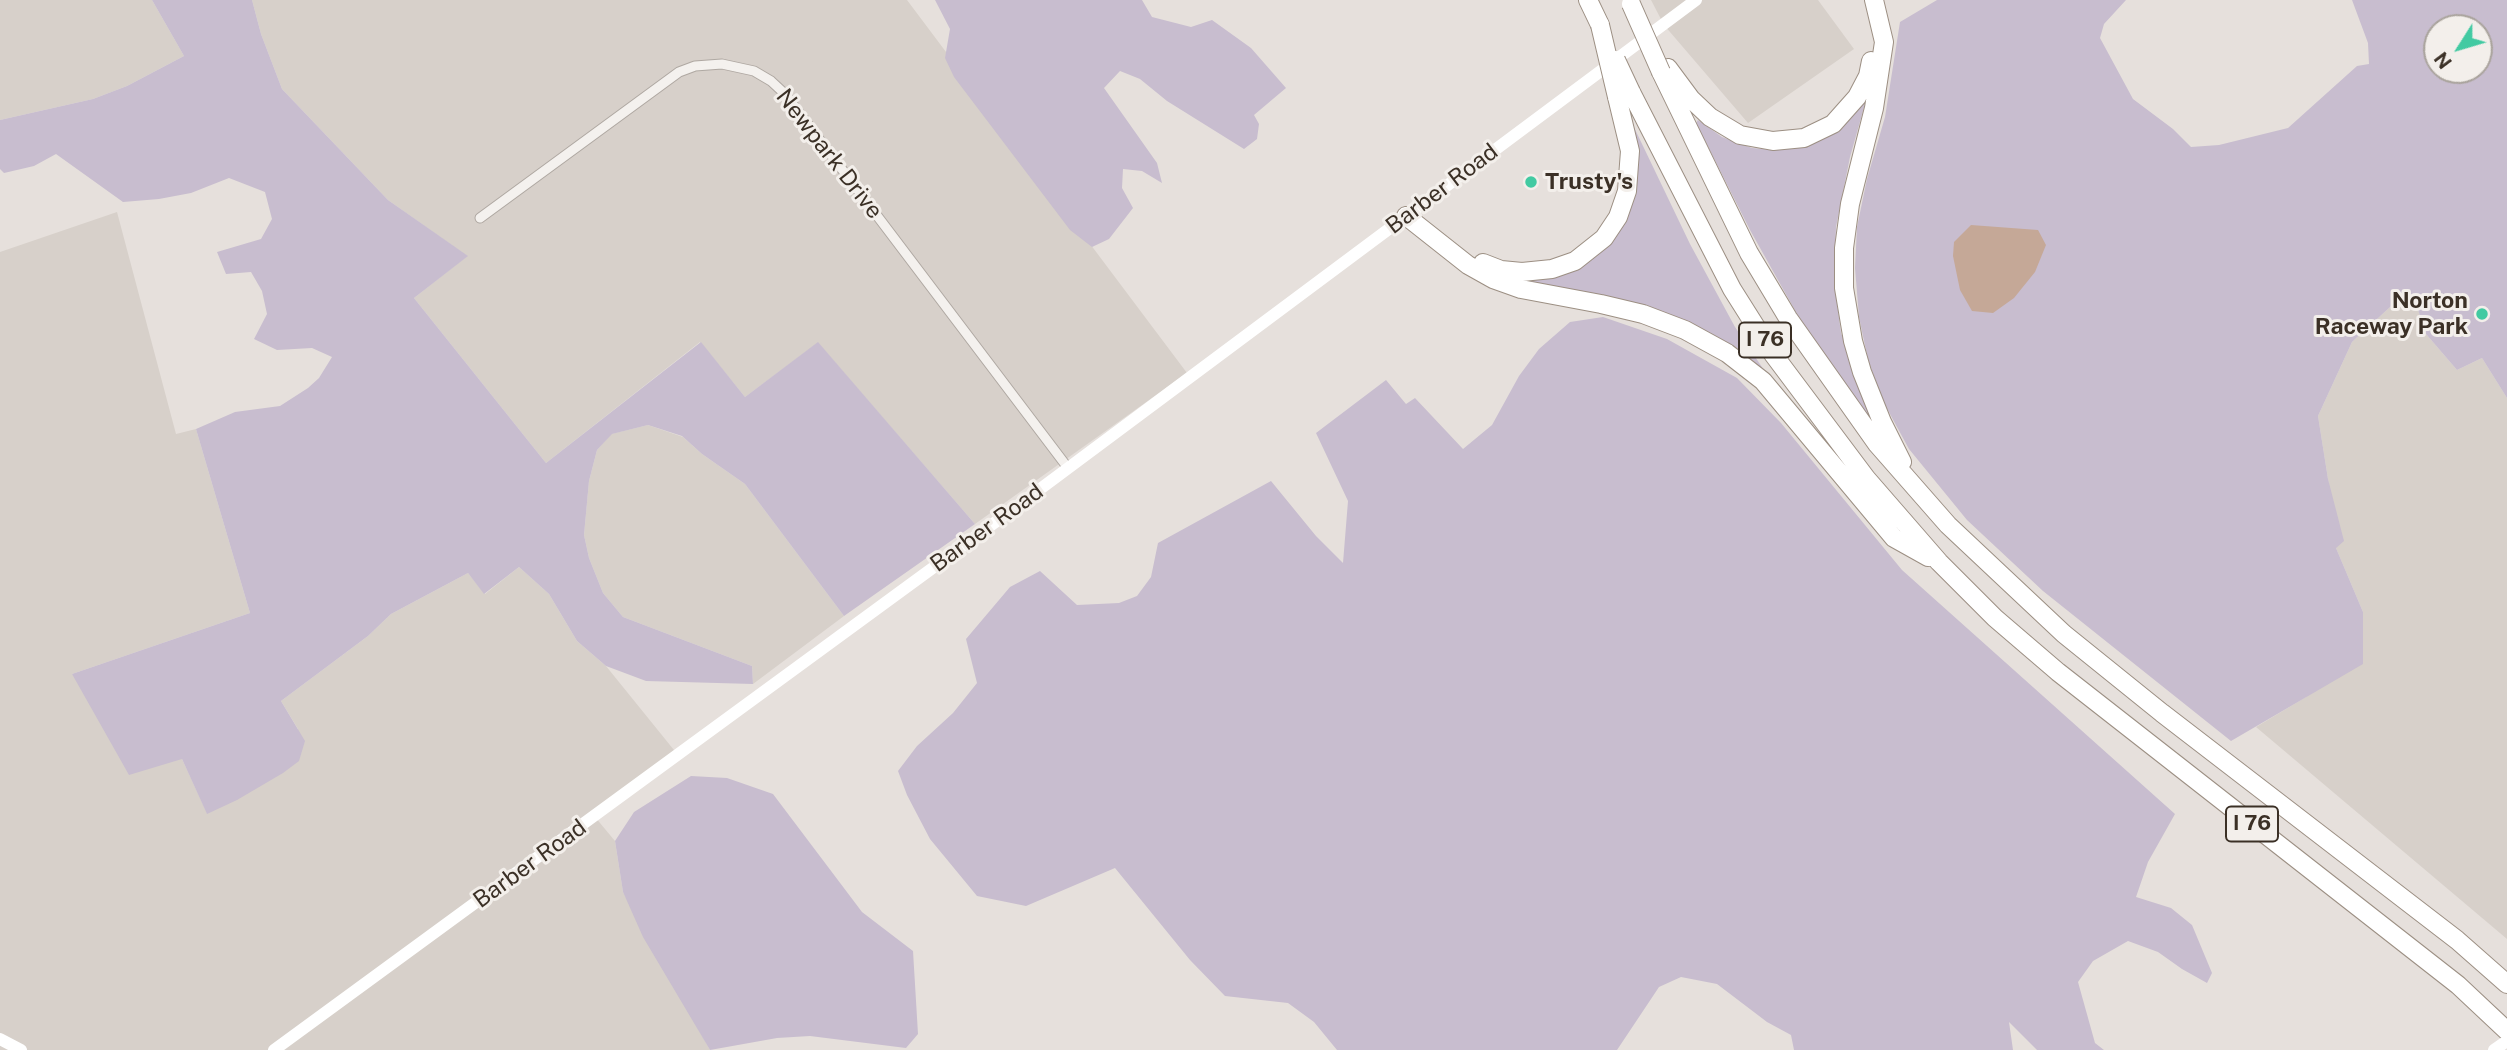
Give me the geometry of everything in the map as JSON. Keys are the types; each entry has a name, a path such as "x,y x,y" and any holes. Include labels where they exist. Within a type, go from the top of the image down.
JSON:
{"highway":[{"path":"1410,213 1468,254 1501,270 1533,272 1552,269 1575,261 1604,238 1613,227 1624,202 1630,151 1624,94 1600,25 1588,0"},
{"path":"1630,2 1664,69 1710,117 1730,131 1762,140 1792,140 1824,129 1844,114 1868,76 1874,41 1871,18 1863,0"},
{"path":"1874,0 1884,42 1874,108 1855,178 1847,223 1843,268 1846,307 1856,355 1870,395 1906,468 1929,504"},
{"name":"I 76","path":"1664,69 1749,253 1788,318 1877,444 1929,504 2064,634 2162,713 2438,925 2507,984"},
{"name":"I 76","path":"1624,94 1732,289 1773,354 1866,478 1939,562 1995,618 2059,672 2458,985 2507,1031"},
{"path":"1410,213 1468,265 1493,279 1521,289 1643,314 1685,330 1727,353 1763,381 1894,538 1939,562"}],"main road":[{"name":"Barber Road","path":"274,1050 1068,468 1696,0"},
{"path":"0,1039 21,1050"},
{"path":"2494,1050 2507,1041"}],"street":[{"name":"Newpark Drive","path":"480,218 679,72 695,66 722,64 754,71 785,93 1068,468"}],"shaded area":[{"path":"0,0 152,0 184,56 127,86 93,99 0,120"},
{"path":"152,0 252,0 261,34 282,89 388,200 468,256 414,298 546,463 701,342 745,397 818,342 975,524 844,616 745,484 702,454 682,436 648,425 612,434 597,450 589,481 584,535 589,558 603,593 623,617 752,666 753,684 646,681 606,666 577,641 549,594 519,567 484,594 468,573 391,614 368,636 281,701 305,741 299,761 283,773 207,814 182,759 129,775 72,674 250,613 196,429 235,412 280,406 319,378 332,357 312,348 277,350 254,339 267,314 262,291 251,272 226,274 217,252 261,239 272,219 265,192 229,178 191,193 123,202 56,154 34,166 4,173 0,169 0,120 93,99 127,86 184,56"},
{"path":"252,0 907,0 1187,373 975,524 818,343 745,397 700,342 546,463 414,298 467,256 388,200 282,89 261,34"},
{"path":"935,0 1142,0 1152,17 1191,27 1212,20 1251,48 1286,88 1254,115 1259,124 1257,139 1244,149 1167,101 1140,79 1120,71 1104,88 1157,163 1162,183 1142,171 1123,169 1122,188 1133,208 1109,239 1092,247 1070,230 954,77 945,58 950,29"},
{"path":"1651,0 1818,0 1854,49 1748,123 1664,25"},
{"path":"1937,0 2126,0 2104,24 2100,38 2133,99 2173,129 2191,147 2219,145 2288,128 2357,66 2369,64 2368,43 2352,0 2507,0 2507,398 2482,358 2457,370 2426,334 2415,301 2401,297 2352,342 2318,416 2328,479 2344,541 2336,548 2363,612 2363,664 2231,741 2043,591 1967,520 1909,449 1884,403 1868,360 1859,317 1855,268 1857,227 1867,179 1885,117 1900,22"},
{"path":"1860,98 1865,104 1850,157 1836,227 1834,280 1841,333 1876,422 1873,424 1802,323 1750,230 1696,123 1698,120 1722,137 1752,148 1774,150"},
{"path":"1631,121 1690,244 1735,327 1772,382 1725,348 1534,287 1511,273 1550,273 1622,220"},
{"path":"117,212 176,434 196,429 250,613 72,674 182,759 207,813 298,729 281,701 368,636 391,614 468,573 485,594 519,567 549,594 577,641 606,666 678,755 595,817 615,841 623,892 710,1050 0,1050 0,252"},
{"path":"1971,225 2038,230 2046,245 2035,272 2014,298 1993,313 1972,311 1960,290 1953,256 1954,242"},
{"path":"2401,297 2415,301 2426,334 2457,370 2482,358 2507,398 2507,939 2256,727 2306,697 2363,612 2336,548 2318,416 2352,342"},
{"path":"1603,317 1667,339 1737,378 1781,423 1902,570 2175,814 2148,862 2136,897 2171,908 2192,925 2212,973 2207,983 2158,952 2128,941 2093,961 2078,982 2095,1043 2104,1050 2037,1050 2009,1022 2013,1050 1794,1050 1791,1035 1767,1022 1717,984 1681,977 1659,987 1617,1050 1337,1050 1314,1022 1288,1003 1225,996 1190,960 1115,868 1026,906 977,896 930,839 898,771 917,746 953,713 977,683 966,639 1010,587 1040,571 1077,605 1119,603 1137,596 1151,577 1158,543 1271,481 1316,536 1343,563 1348,501 1316,433 1386,380 1406,404 1415,398 1463,449 1492,425 1519,376 1539,349 1570,322"},
{"path":"648,425 683,437 745,484 844,616 753,684 752,666 623,617 603,593 589,558 584,535 589,481 597,450 611,434"},
{"path":"691,776 727,778 773,794 862,912 913,951 918,1034 906,1048 810,1036 777,1038 710,1050 643,937 623,892 615,841 634,812"}],"place":[{"name":"Trusty's","path":"1531,182"},
{"name":"Norton Raceway Park","path":"2482,314"}]}
